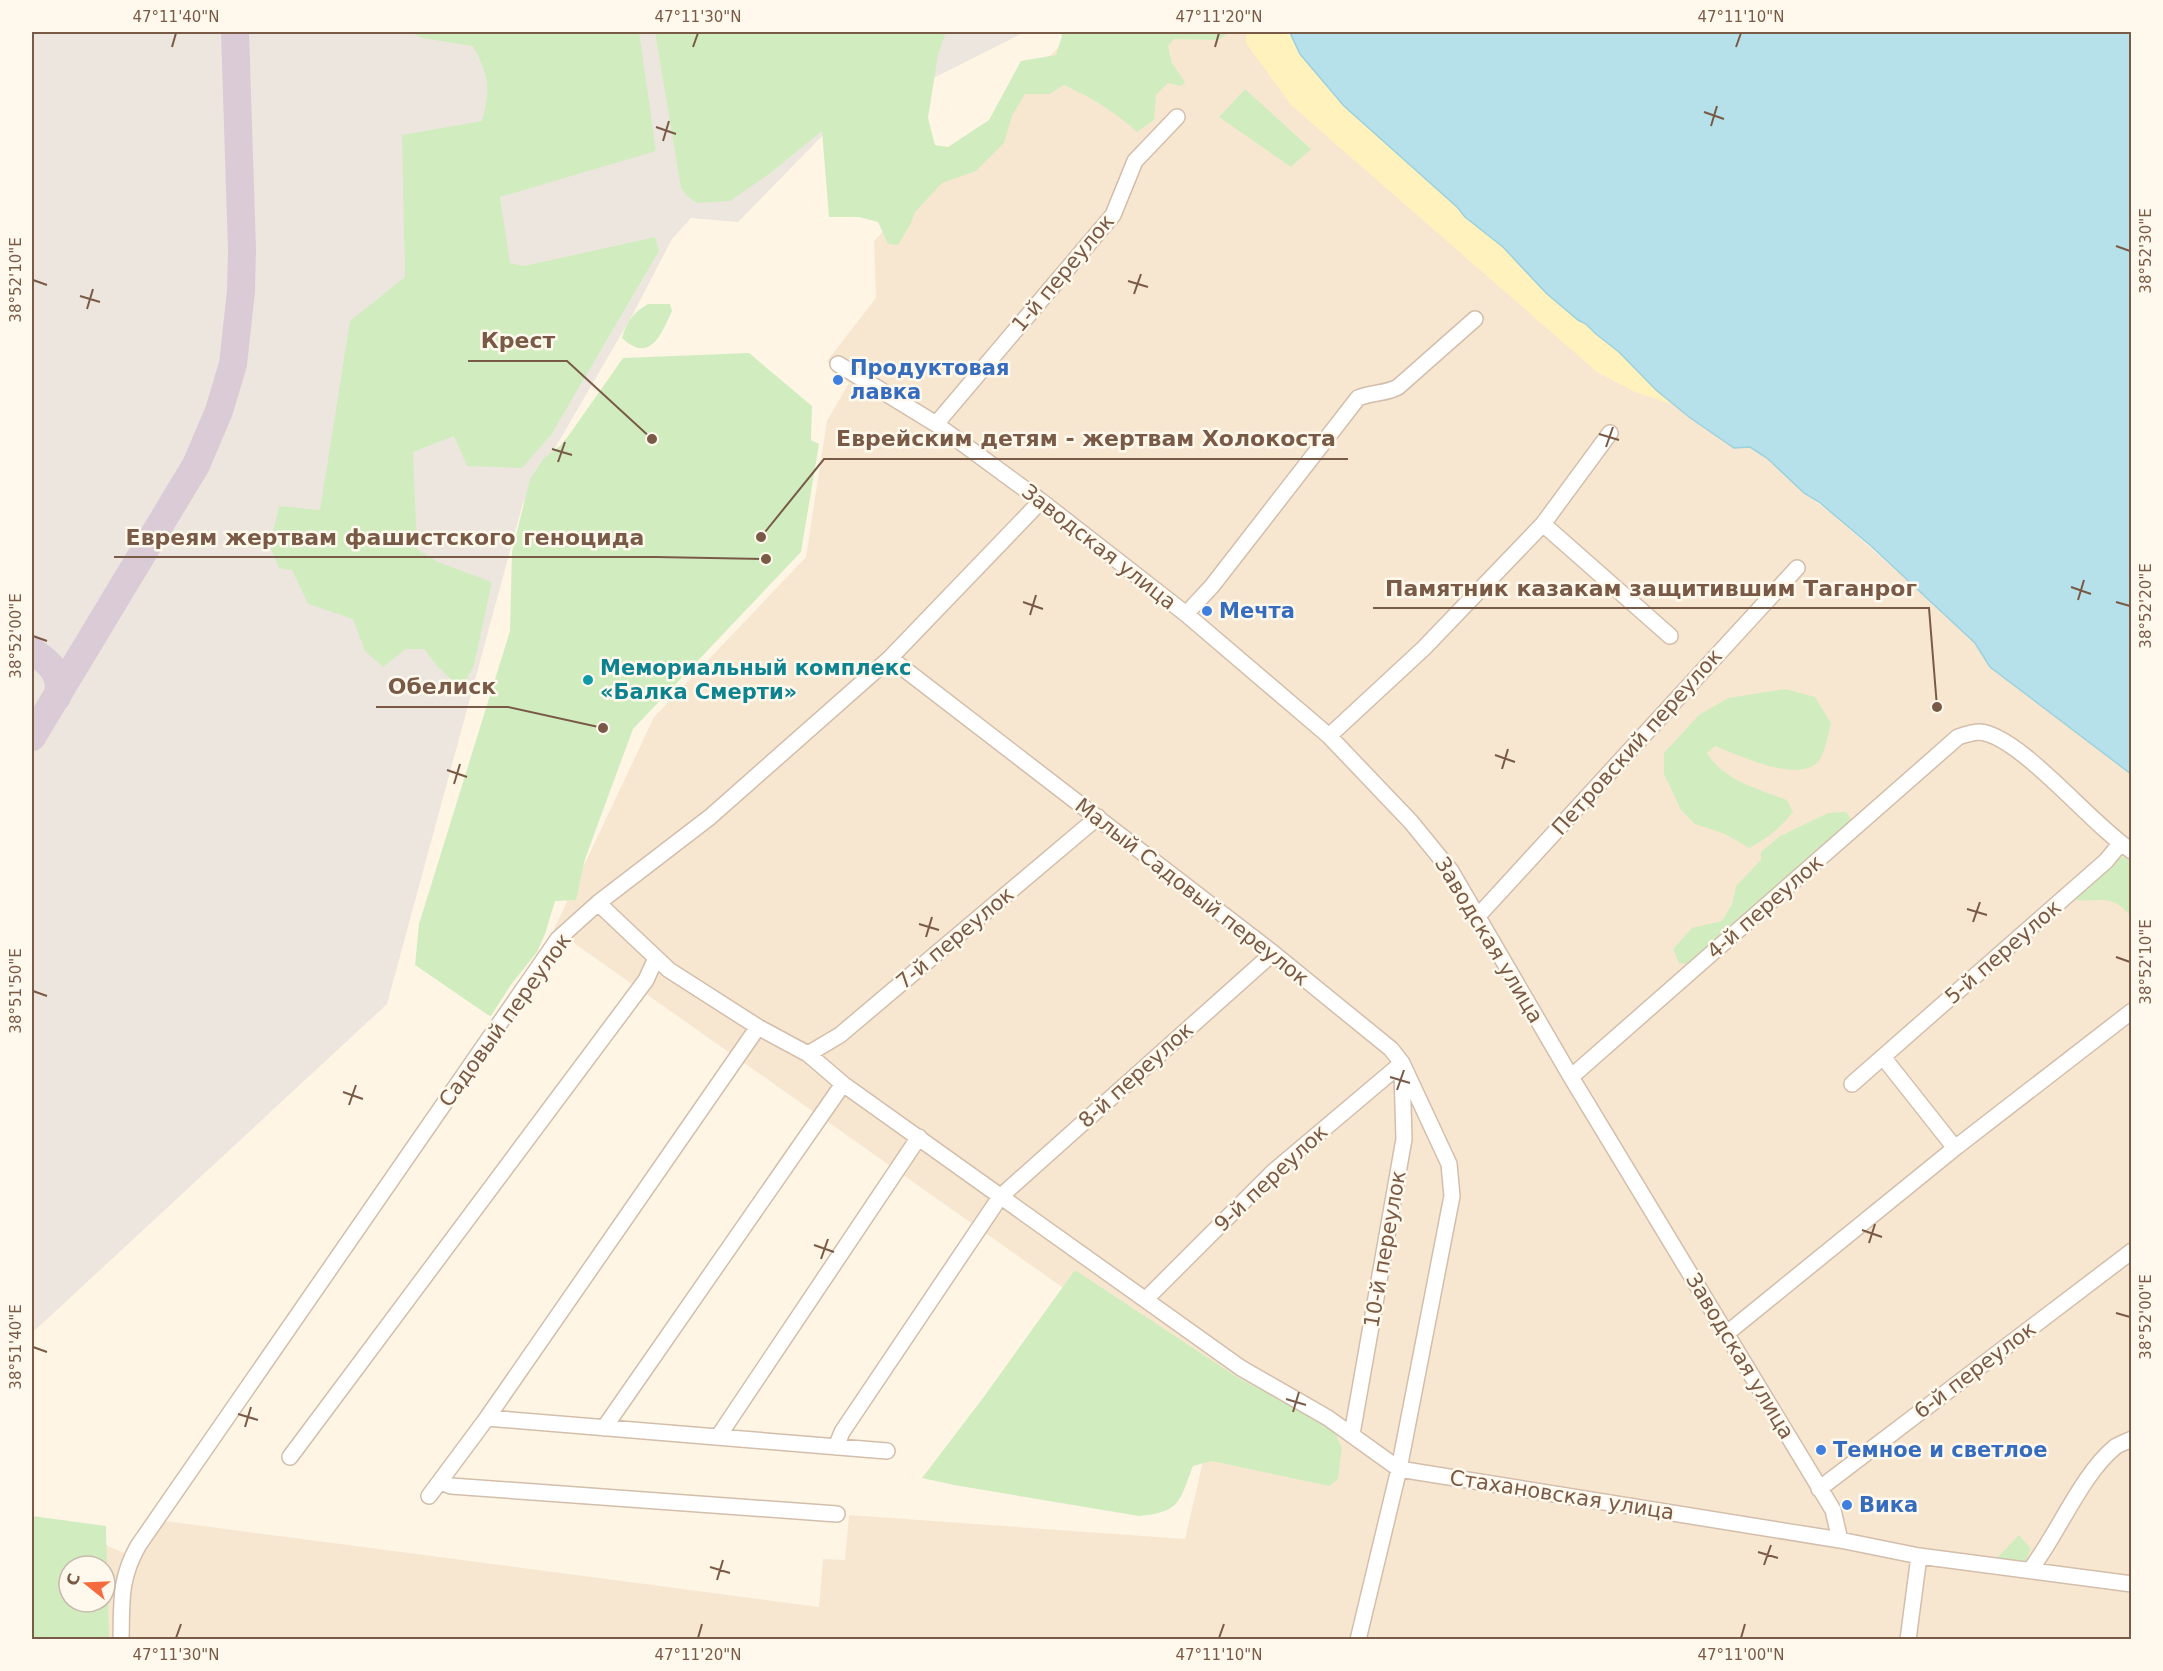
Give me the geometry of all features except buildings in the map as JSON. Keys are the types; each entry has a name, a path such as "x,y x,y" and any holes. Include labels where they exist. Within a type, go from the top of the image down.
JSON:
{"street":[{"name":"1-й переулок","path":"936,424 1113,215 1135,160 1177,117"},
{"path":"1185,614 1212,586 1358,398 1367,394 1388,392 1398,387 1475,319"},
{"name":"Заводская улица","path":"838,364 936,424 1041,501 1185,614 1329,736 1430,844 1451,871 1571,1077 1819,1489 1836,1520 1840,1540"},
{"path":"1329,736 1424,648 1543,524 1610,433"},
{"name":"Садовый переулок","path":"121,1640 123,1580 129,1561 138,1546 558,939 598,903 710,817 890,658 1041,501"},
{"path":"1543,524 1670,636"},
{"name":"Петровский переулок","path":"1478,916 1797,568"},
{"name":"Малый Садовый переулок","path":"890,658 992,739 1098,817 1273,953 1391,1049 1402,1063 1449,1164 1452,1196 1400,1469"},
{"name":"5-й переулок","path":"1852,1084 2106,861 2126,847 2006,742 1980,732 1958,737"},
{"name":"4-й переулок","path":"1571,1077 1958,737"},
{"name":"7-й переулок","path":"808,1054 840,1035 1098,817"},
{"path":"598,903 669,970 758,1027 808,1054 843,1084 1241,1368 1328,1418 1400,1469 1358,1640"},
{"name":"8-й переулок","path":"836,1447 842,1432 1000,1197 1273,953"},
{"path":"290,1457 646,980 656,958"},
{"path":"1726,1334 1955,1148 2132,1011"},
{"path":"429,1496 487,1418 758,1027"},
{"path":"1883,1057 1955,1148"},
{"name":"9-й переулок","path":"1146,1299 1273,1172 1402,1063"},
{"name":"10-й переулок","path":"1352,1434 1404,1139 1402,1063"},
{"path":"604,1428 843,1084"},
{"path":"718,1437 919,1137"},
{"name":"6-й переулок","path":"1819,1489 2132,1251"},
{"path":"487,1418 887,1451"},
{"path":"2030,1570 2043,1554 2095,1470 2116,1446 2132,1440"},
{"name":"Стахановская улица","path":"1400,1469 1840,1540 1919,1556 2132,1584"},
{"path":"440,1482 451,1486 837,1514"},
{"path":"1908,1640 1919,1556"}],"shaded area":[{"path":"32,32 1025,32 826,132 738,222 691,218 672,239 633,314 523,503 387,1004 32,1333"},
{"path":"1104,32 1293,32 1291,35 1300,54 1435,189 1689,417 1734,448 1750,447 1767,458 1976,643 1990,667 2131,774 2131,1639 32,1640 32,1545 106,1545 139,1560 165,1521 819,1607 823,1559 845,1560 849,1515 1185,1539 1218,1397 554,929 654,717 806,557 827,421 849,383 827,361 876,298 874,241 1069,36"}],"green space":[{"path":"411,32 639,32 656,151 500,197 510,263 524,266 655,237 659,251 551,435 522,468 467,466 454,436 413,452 417,549 438,562 492,582 474,665 461,689 437,666 424,649 406,649 383,667 365,651 353,619 308,604 292,570 279,568 270,546 279,506 320,510 350,321 405,277 402,135 482,121 487,99 487,82 473,46 422,38"},
{"path":"655,32 946,32 938,55 928,118 935,145 948,147 989,120 1021,61 1056,55 1062,36 1060,32 1228,33 1219,40 1174,39 1168,46 1172,63 1185,82 1181,86 1168,83 1156,95 1154,120 1137,132 1102,106 1064,85 1050,94 1025,94 1012,116 1004,143 976,171 942,183 915,212 898,245 888,244 878,222 859,217 829,217 822,131 769,174 730,201 697,203 688,197 681,188"},
{"path":"1245,89 1311,149 1291,167 1219,117"},
{"path":"648,304 670,304 672,311 659,337 647,347 640,348 622,338 631,318"},
{"name":"Мемориальный комплекс «Балка Смерти»","path":"749,353 812,406 811,440 819,444 801,552 633,729 585,859 576,900 555,901 537,952 510,986 491,1016 488,1015 415,965 419,924 510,631 512,552 530,479 544,458 560,446 569,435 623,358"},
{"path":"1785,689 1815,697 1831,723 1822,755 1811,767 1799,770 1769,766 1715,746 1707,753 1722,770 1732,777 1787,800 1793,812 1773,833 1749,848 1725,834 1695,824 1681,810 1664,774 1664,753 1699,715 1728,698"},
{"path":"1846,812 1851,819 1838,835 1691,965 1679,963 1673,949 1692,928 1722,921 1732,904 1736,886 1761,860 1761,852 1780,836 1828,813"},
{"path":"2129,856 2131,860 2131,917 2109,901 2068,899 2106,861"},
{"path":"1075,1270 1237,1377 1333,1429 1342,1448 1338,1479 1329,1486 1212,1461 1193,1466 1181,1497 1171,1508 1163,1512 1139,1516 922,1478"},
{"path":"32,1516 106,1526 107,1554 57,1554 57,1614 108,1614 109,1639 32,1639"},
{"path":"2019,1535 2031,1549 2025,1563 1997,1558"}],"sand":[{"path":"1246,32 1293,32 1291,35 1300,54 1344,106 1457,207 1465,217 1496,240 1546,293 1619,352 1656,390 1677,406 1635,392 1597,372 1291,105 1246,43"}],"water":[{"path":"1293,32 2131,32 2131,774 1990,667 1975,643 1871,546 1819,502 1804,493 1767,458 1750,447 1734,448 1689,417 1656,390 1619,352 1546,293 1503,247 1465,217 1457,207 1344,106 1300,54 1291,35"}],"taxiway":[{"path":"32,737 196,465 219,411 233,364 241,291 242,250 235,32"},
{"path":"32,651 49,664 57,675 59,689 57,697"}],"place":[{"name":"Продуктовая лавка","path":"838,380"},
{"name":"Крест","path":"652,439"},
{"name":"Еврейским детям - жертвам Холокоста","path":"761,537"},
{"name":"Евреям жертвам фашистского геноцида","path":"766,559"},
{"name":"Мечта","path":"1207,611"},
{"name":"Мемориальный комплекс «Балка Смерти»","path":"588,680"},
{"name":"Памятник казакам защитившим Таганрог","path":"1937,707"},
{"name":"Обелиск","path":"603,728"},
{"name":"Темное и светлое","path":"1821,1450"},
{"name":"Вика","path":"1847,1505"}]}
